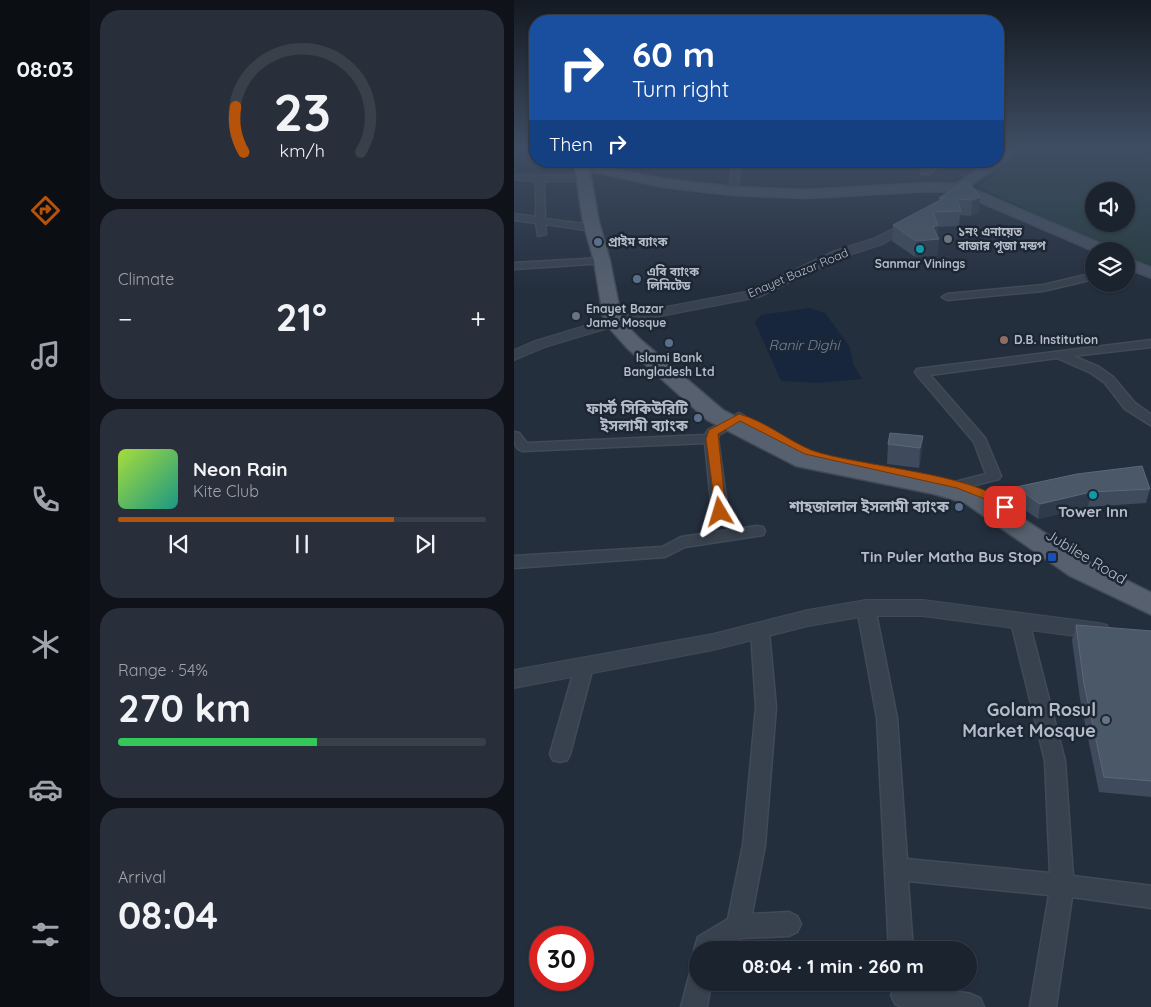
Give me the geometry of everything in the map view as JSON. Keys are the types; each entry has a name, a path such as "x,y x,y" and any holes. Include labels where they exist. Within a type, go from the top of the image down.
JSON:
{"main road":[{"path":"589,195 593,228 621,322 634,344 715,415 735,420 804,461 939,487 974,498 1080,569 1151,605"},
{"path":"592,195 621,322"},
{"path":"975,195 1085,242"},
{"path":"1135,267 1151,274"},
{"name":"Jubilee Road","path":"735,420 808,452 960,486 989,496 1083,559 1151,595"}],"street":[{"path":"540,195 541,234"},
{"path":"944,199 949,195"},
{"name":"Enayet Bazar Road","path":"621,322 754,294 836,255 879,241 922,215"},
{"path":"514,217 593,228"},
{"path":"514,266 602,261"},
{"path":"948,298 1043,288 1085,278"},
{"path":"514,356 540,344 621,322"},
{"path":"960,486 994,476 980,441 921,372 1151,343"},
{"path":"1056,354 1095,370 1109,380 1130,406 1151,422"},
{"path":"720,512 712,439 713,433 735,420"},
{"path":"514,436 523,447 712,439"},
{"path":"514,562 666,552 681,542 757,531"},
{"path":"866,608 887,718 901,941"},
{"path":"514,679 760,632 808,618 866,608 923,608 1123,634"},
{"path":"1020,622 1055,761 1062,885 1043,1007"},
{"path":"738,926 754,845 766,707 760,632"},
{"path":"560,754 584,667"},
{"path":"896,869 1062,885 1151,897"},
{"path":"715,941 738,926 789,924"},
{"path":"694,1007 697,991"},
{"path":"904,995 971,1007"}],"green space":[{"path":"996,195 1085,195 1085,232 1135,232 1135,195 1151,195 1151,269 1135,261 1135,242 1095,242"}],"water":[{"name":"Ranir Dighi","path":"810,308 825,313 850,347 853,364 862,379 818,383 781,381 755,322 761,315"}],"building":[{"path":"944,195 978,195 980,197 972,200 957,199 961,211 933,212 938,225 933,227 939,239 916,241 893,225 944,198 939,198"},
{"path":"890,433 923,436 920,448 888,444"},
{"path":"1142,466 1150,489 1091,492 1040,504 1016,487 1077,474"},
{"path":"1076,625 1152,631 1152,781 1104,777 1084,684"}],"place":[{"name":"১নং এনায়েত বাজার পূজা মন্ডপ","path":"948,239"},
{"name":"প্রাইম ব্যাংক","path":"598,242"},
{"name":"Sanmar Vinings","path":"920,249"},
{"name":"এবি ব্যাংক লিমিটেড","path":"637,279"},
{"name":"Enayet Bazar Jame Mosque","path":"576,316"},
{"name":"D.B. Institution","path":"1004,340"},
{"name":"Islami Bank Bangladesh Ltd","path":"669,343"},
{"name":"ফার্স্ট সিকিউরিটি ইসলামী ব্যাংক","path":"698,418"},
{"name":"Tower Inn","path":"1093,495"},
{"name":"শাহজালাল ইসলামী ব্যাংক","path":"959,507"},
{"name":"Tin Puler Matha Bus Stop","path":"1052,557"},
{"name":"Golam Rosul Market Mosque","path":"1106,720"}],"route":[{"path":"720,512 712,439 713,433 739,417 768,434 808,452 960,486 989,496 1005,507"}]}
